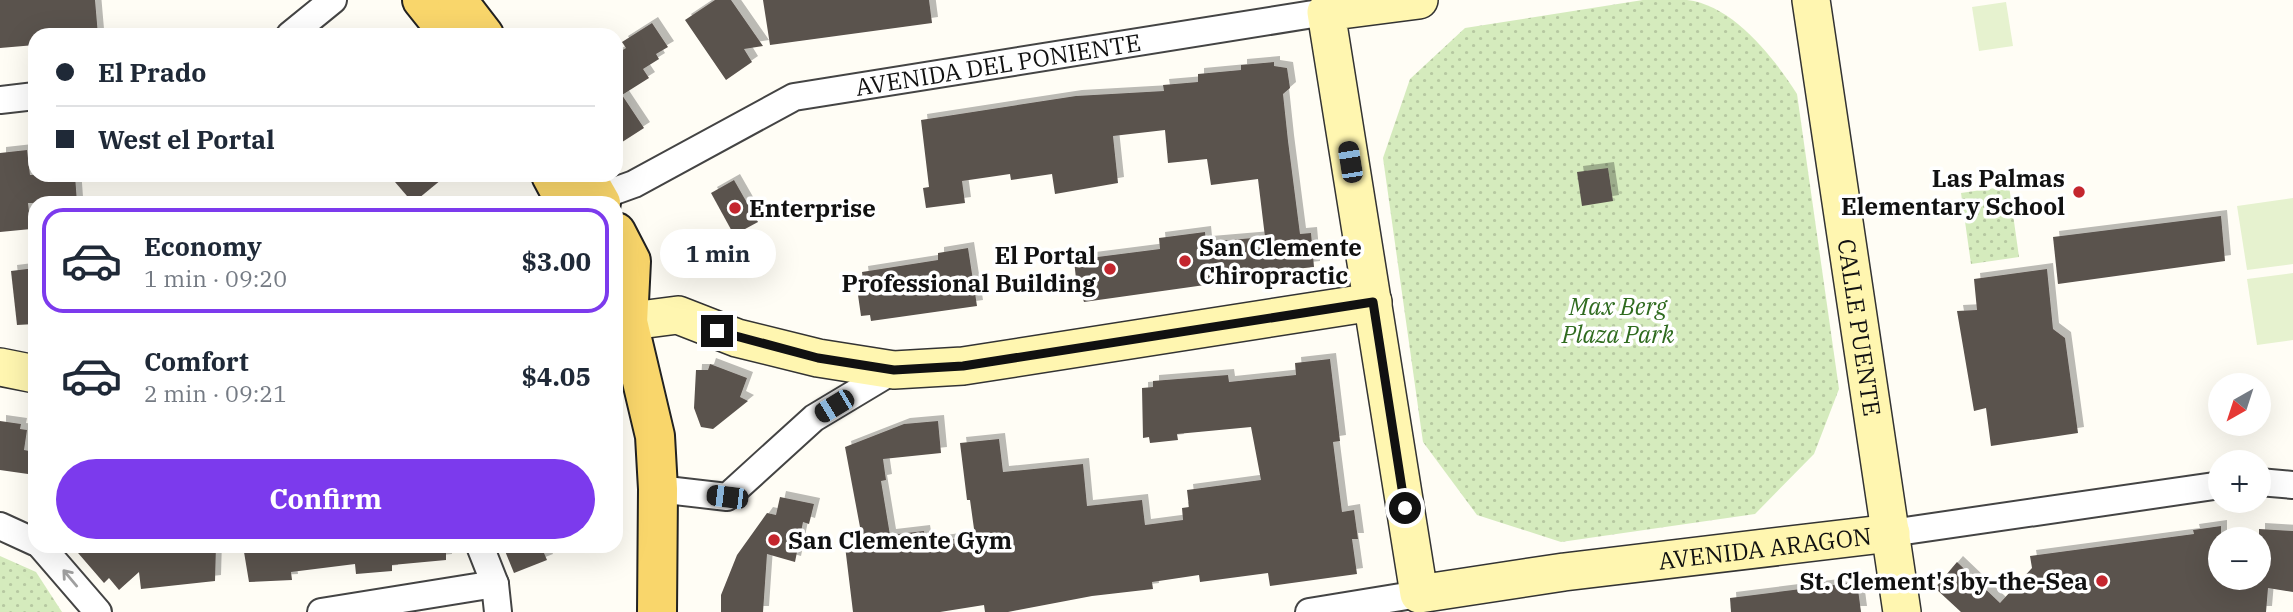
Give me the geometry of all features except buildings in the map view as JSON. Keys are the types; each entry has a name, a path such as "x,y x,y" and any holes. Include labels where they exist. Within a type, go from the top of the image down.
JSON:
{"main road":[{"path":"422,0 444,28"},
{"path":"457,0 479,28"},
{"path":"564,182 588,195"},
{"path":"623,246 631,261 623,301"},
{"path":"623,326 655,436 659,489 657,612"}],"street":[{"path":"299,28 333,0"},
{"name":"AVENIDA DEL PONIENTE","path":"588,195 634,184 793,97 1326,12 1419,0"},
{"name":"CALLE PUENTE","path":"1811,0 1902,612"},
{"path":"1326,12 1419,594"},
{"path":"0,100 28,97"},
{"path":"623,316 678,315 737,338 818,358 894,370 963,366 1373,302"},
{"path":"0,367 28,373"},
{"path":"659,489 727,497 814,418 894,370"},
{"path":"2271,483 2293,485"},
{"name":"AVENIDA ARAGON","path":"1309,612 1604,566 1891,533 2208,487"},
{"path":"0,526 28,539"},
{"path":"47,553 98,612"},
{"path":"483,553 495,583 498,612"},
{"path":"321,612 495,583"}],"green space":[{"name":"Max Berg Plaza Park","path":"1643,0 1687,0 1720,12 1751,35 1797,94 1839,389 1814,454 1755,514 1561,542 1477,515 1423,442 1383,158 1410,79 1465,28"},
{"path":"2006,2 2013,46 1979,51 1972,7"},
{"path":"2009,186 2019,257 1971,264 1961,193"},
{"path":"2293,198 2293,264 2247,270 2237,206"},
{"path":"2293,273 2293,340 2257,345 2247,279"},
{"path":"0,556 36,572 62,612 0,612"}],"place":[{"name":"Las Palmas Elementary School","path":"2079,192"},
{"name":"Enterprise","path":"735,208"},
{"name":"San Clemente Chiropractic","path":"1185,261"},
{"name":"El Portal Professional Building","path":"1110,269"},
{"name":"San Clemente Gym","path":"774,540"},
{"name":"St. Clement's by-the-Sea","path":"2102,581"}],"route":[{"path":"717,331 818,358 894,370 963,366 1373,302 1405,508"}]}
